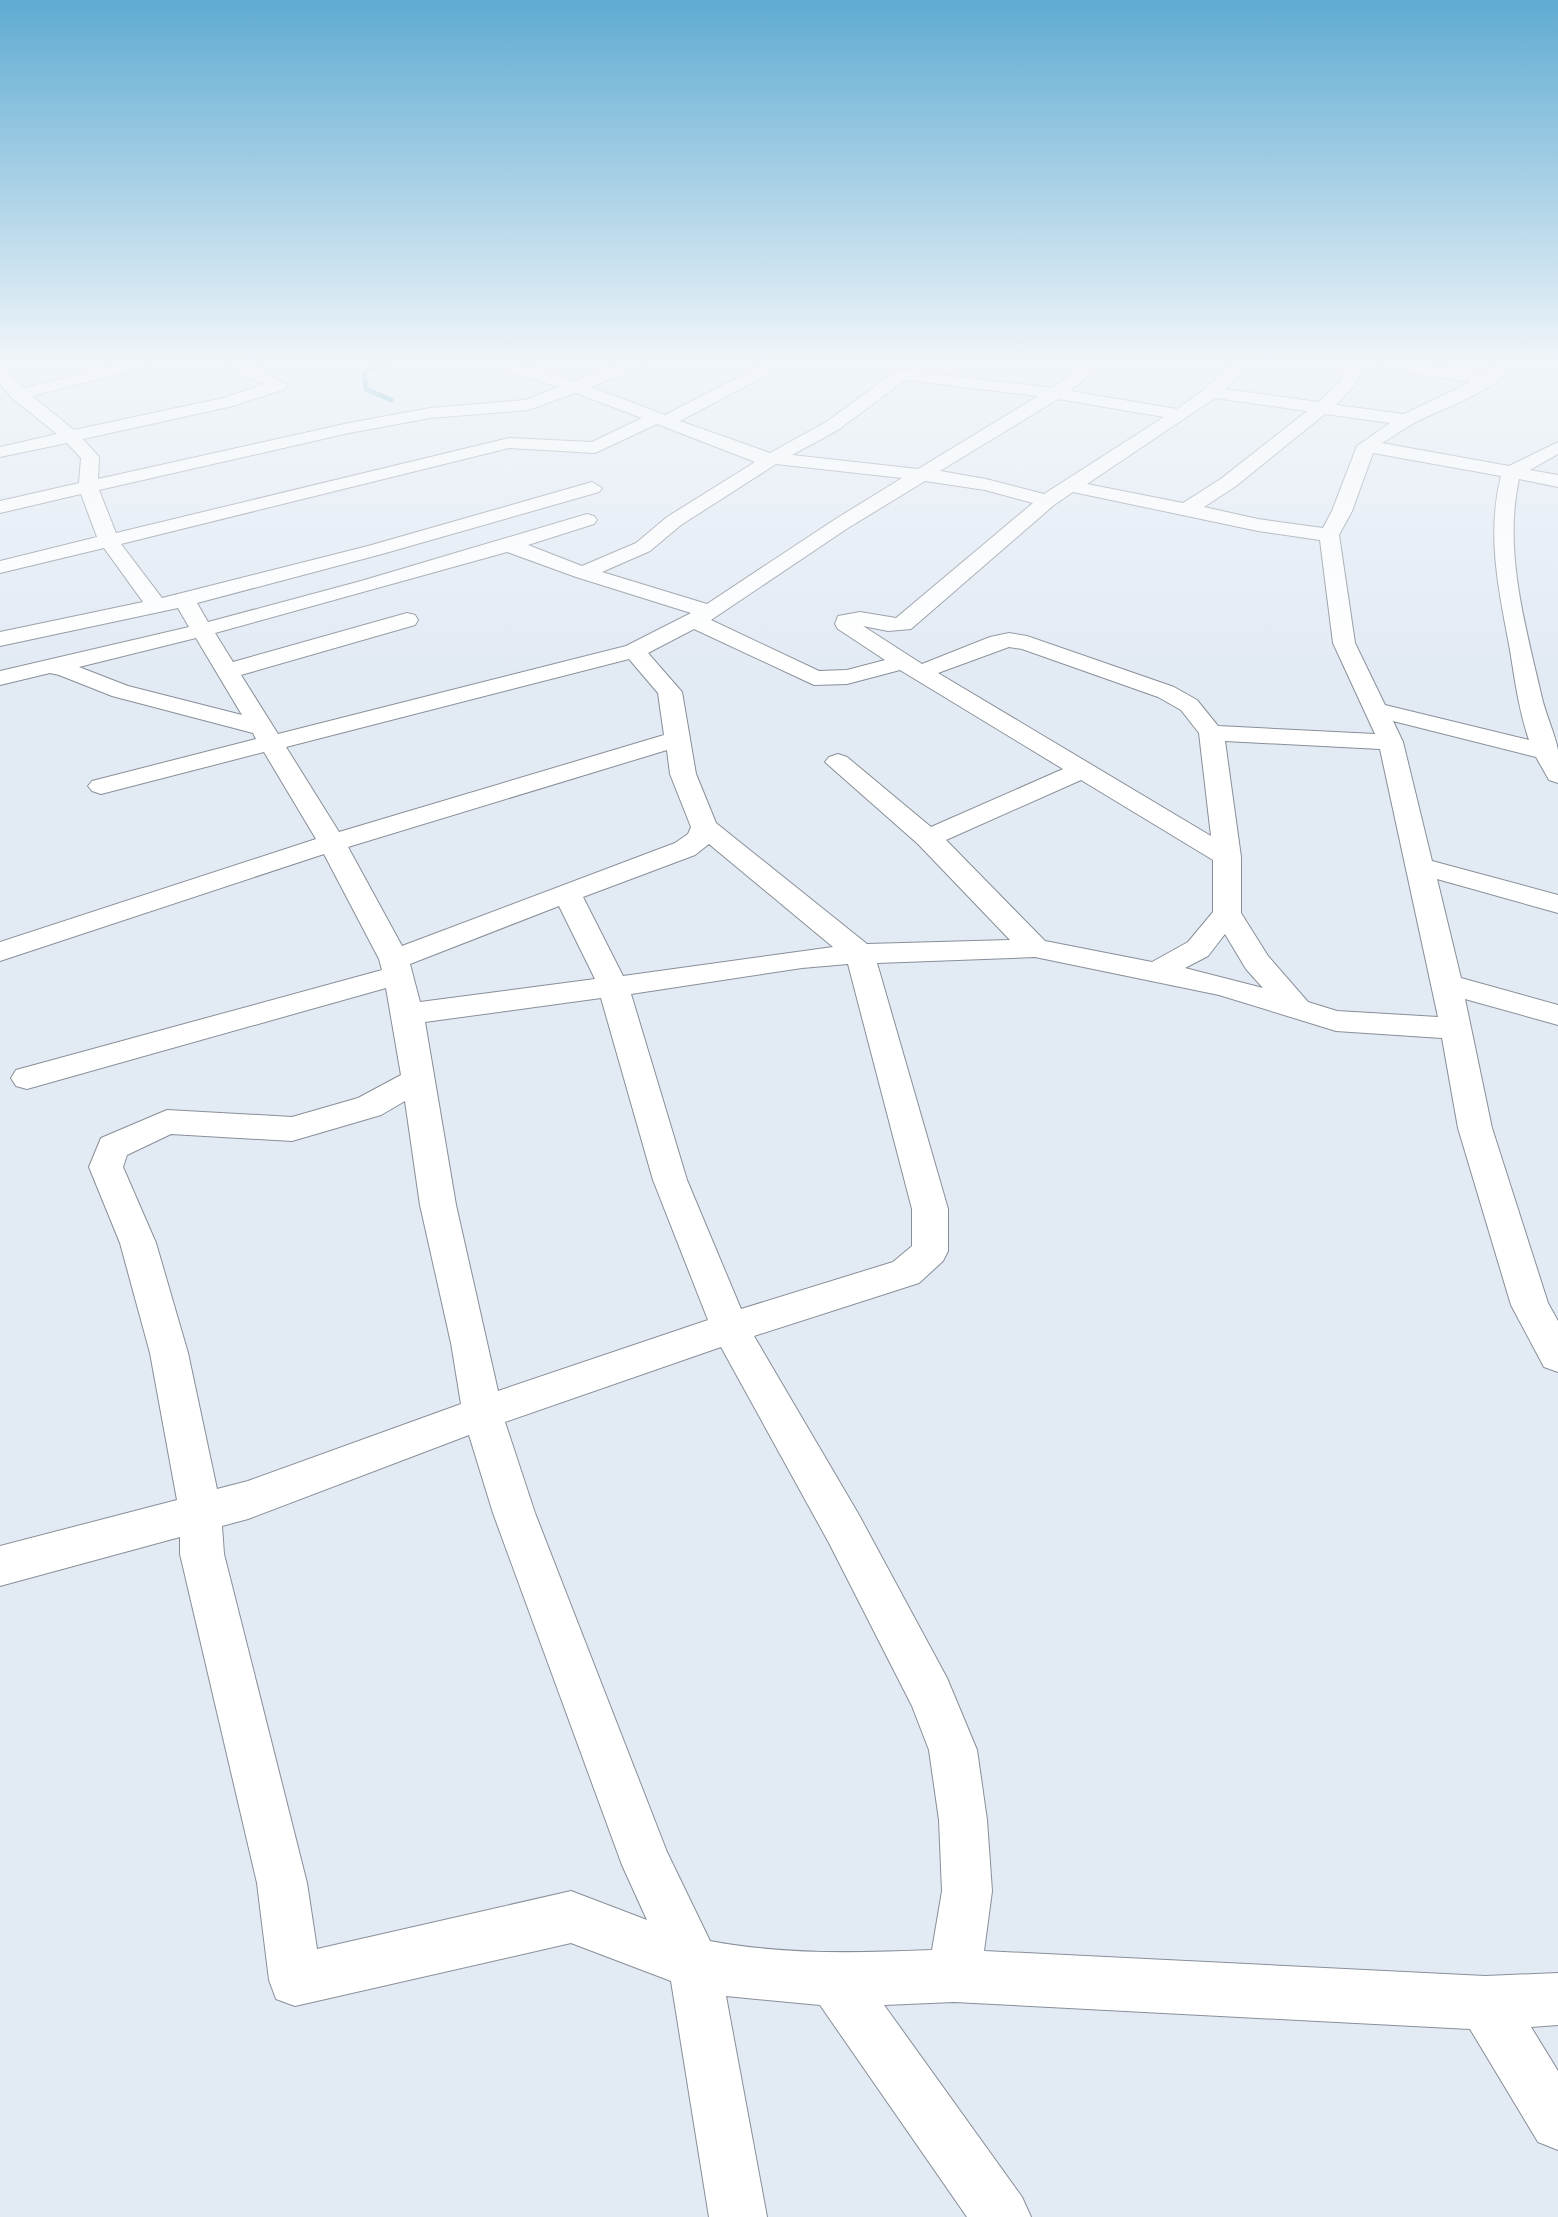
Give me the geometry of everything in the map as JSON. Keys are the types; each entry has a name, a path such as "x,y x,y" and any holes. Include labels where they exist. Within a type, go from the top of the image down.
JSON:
{"street":[{"path":"89,467 88,488 109,541 181,611 228,671 332,843 397,967 408,1014 438,1205 470,1343 482,1413 514,1513 647,1865 694,1964 738,2217"},
{"path":"0,507 180,467"},
{"path":"0,567 409,467"},
{"path":"583,573 643,547 674,521 759,467"},
{"path":"851,467 986,485 1047,501"},
{"path":"101,786 267,736 634,651 703,616 933,467"},
{"path":"1099,467 1047,501 903,624 892,626 856,617 846,621 912,667 1227,857"},
{"path":"1186,509 1219,491 1250,467"},
{"path":"1358,467 1342,511 1329,536 1344,643 1378,710 1391,742 1447,984 1475,1128 1530,1305 1558,1356"},
{"path":"1481,467 1558,481"},
{"path":"1521,467 1511,473 1506,492 1504,559 1532,707 1558,775"},
{"path":"1070,486 1258,525 1329,536"},
{"path":"0,678 52,667 181,611 375,550 592,488"},
{"path":"0,639 181,611 452,563 587,520"},
{"path":"508,546 703,616 814,678 827,680 912,667 1009,640 1027,643 1166,692 1190,705 1211,733 1227,857 1227,913 1257,962 1297,1008"},
{"path":"228,671 407,620"},
{"path":"0,1566 248,1500 482,1413 730,1328 906,1273 930,1251 930,1209 860,954 704,827 683,774 670,692 634,651"},
{"path":"0,659 64,669 120,691 267,736"},
{"path":"1378,710 1551,753"},
{"path":"1211,733 1391,742"},
{"path":"0,952 332,843 678,739"},
{"path":"838,762 928,838 1035,948"},
{"path":"928,838 990,813 1081,770"},
{"path":"27,1078 397,967 567,893 685,849 700,838 704,827"},
{"path":"1420,866 1558,904"},
{"path":"567,893 613,986 670,1180 730,1328 844,1529 915,1663 931,1694 953,1750 963,1820 967,1891 954,1976"},
{"path":"1156,972 1198,949 1227,913"},
{"path":"408,1014 802,959 860,954 1035,948 1224,986 1336,1021 1455,1028"},
{"path":"1447,984 1558,1015"},
{"path":"418,1080 369,1107 292,1129 167,1122 113,1147 106,1167 138,1243 160,1320 201,1514 202,1554 282,1884 295,1980 571,1917 694,1964 746,1974 834,1980 954,1976 1485,2003 1558,1999"},
{"path":"834,1980 1002,2217"},
{"path":"1485,2003 1558,2122"}]}
